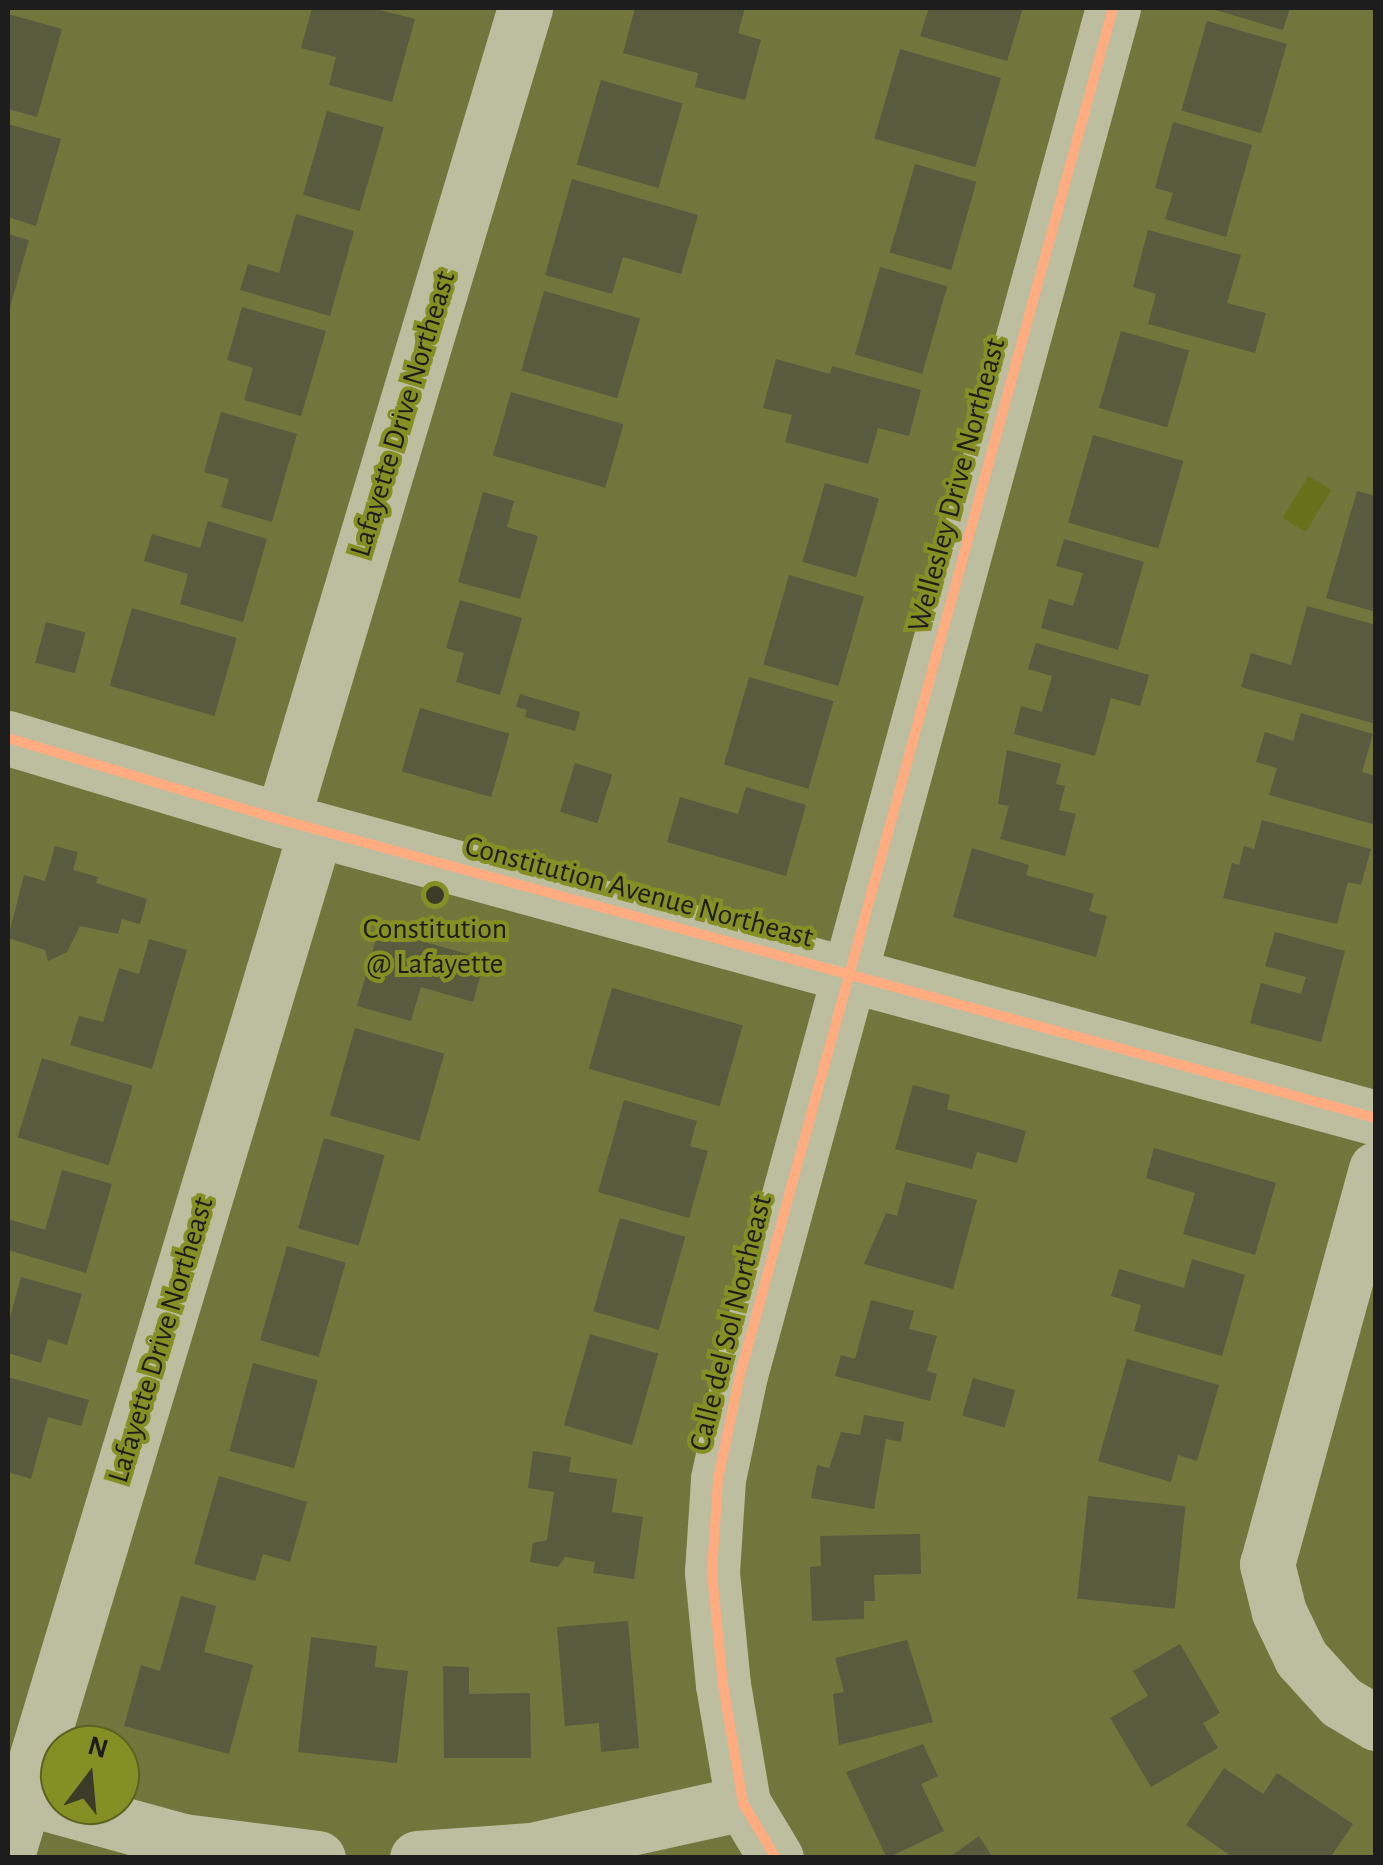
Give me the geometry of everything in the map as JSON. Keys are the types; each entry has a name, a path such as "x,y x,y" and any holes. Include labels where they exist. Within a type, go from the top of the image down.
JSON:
{"street":[{"name":"Lafayette Drive Northeast","path":"8,1852 299,824 524,8"},
{"name":"Wellesley Drive Northeast","path":"850,976 1113,8"},
{"name":"Constitution Avenue Northeast","path":"8,738 299,824 1376,1118"},
{"name":"Calle del Sol Northeast","path":"776,1858 743,1803 712,1572 718,1479 740,1375 850,976"},
{"path":"1376,1169 1267,1564 1279,1612 1301,1658 1341,1702 1376,1723"},
{"path":"23,1797 183,1841 318,1858"},
{"path":"417,1858 531,1850 743,1803"}],"shaded area":[{"path":"1308,476 1331,490 1306,532 1283,518"}],"building":[{"path":"312,8 372,8 415,19 392,102 329,85 336,57 301,48"},
{"path":"635,8 745,8 738,33 761,40 745,100 695,87 698,73 623,53"},
{"path":"929,8 1023,8 1007,61 920,36"},
{"path":"1209,8 1290,8 1283,30"},
{"path":"8,14 62,29 37,117 8,109"},
{"path":"1207,21 1287,44 1261,133 1181,110"},
{"path":"900,49 1001,78 975,167 874,138"},
{"path":"601,80 683,103 658,188 577,165"},
{"path":"327,111 384,127 360,211 303,195"},
{"path":"1173,122 1252,145 1226,237 1165,219 1173,193 1155,188"},
{"path":"8,124 61,139 36,226 8,217"},
{"path":"915,164 977,182 951,270 890,252"},
{"path":"572,179 698,215 681,274 623,257 612,294 545,275"},
{"path":"296,214 354,231 330,316 240,290 248,264 279,273"},
{"path":"1148,230 1241,255 1227,303 1266,313 1255,353 1148,324 1156,294 1133,287"},
{"path":"8,234 29,240 9,311 8,311"},
{"path":"880,267 947,286 922,374 855,354"},
{"path":"544,291 640,319 617,398 521,371"},
{"path":"242,307 326,331 301,416 244,400 253,368 227,360"},
{"path":"1121,331 1189,351 1167,427 1099,408"},
{"path":"776,359 830,374 832,366 921,390 909,436 878,428 868,464 785,442 792,415 763,408"},
{"path":"511,392 623,424 605,488 493,455"},
{"path":"221,412 297,434 272,522 221,507 229,479 204,472"},
{"path":"1093,435 1183,461 1158,548 1068,522"},
{"path":"825,483 879,498 856,577 802,562"},
{"path":"1357,491 1376,496 1376,612 1326,598"},
{"path":"483,492 514,501 507,527 538,536 520,599 458,582"},
{"path":"208,521 267,539 243,622 180,604 188,574 144,561 152,534 200,548"},
{"path":"1064,539 1144,562 1118,650 1041,628 1049,599 1073,606 1083,573 1056,566"},
{"path":"789,575 864,596 838,686 763,664"},
{"path":"460,600 522,618 500,695 456,682 464,653 446,648"},
{"path":"1307,606 1376,625 1376,724 1241,687 1251,653 1291,665"},
{"path":"132,608 237,638 214,716 110,686"},
{"path":"46,622 86,633 75,673 35,663"},
{"path":"1036,643 1149,675 1140,706 1111,698 1095,756 1014,734 1021,706 1042,712 1052,676 1028,669"},
{"path":"749,677 834,701 809,789 724,764"},
{"path":"520,694 580,712 575,731 525,717 527,710 516,707"},
{"path":"420,708 509,734 491,797 402,771"},
{"path":"1301,713 1373,734 1362,772 1376,776 1376,825 1269,795 1277,768 1256,762 1265,732 1293,741"},
{"path":"1007,750 1061,764 1056,784 1065,786 1059,810 1076,814 1065,856 1000,839 1009,806 998,804"},
{"path":"575,763 612,774 597,823 560,812"},
{"path":"746,787 806,805 786,876 667,842 680,797 738,814"},
{"path":"1262,820 1371,849 1361,885 1348,882 1337,924 1223,898 1232,863 1239,865 1244,846 1254,849"},
{"path":"55,846 78,852 73,870 98,877 96,883 147,899 140,924 122,919 118,934 80,926 67,952 48,961 45,950 8,938 24,875 45,881"},
{"path":"972,848 1029,865 1026,875 1094,894 1089,911 1107,916 1096,957 953,917"},
{"path":"379,929 485,959 473,1002 421,987 411,1021 357,1006"},
{"path":"1275,932 1345,951 1321,1042 1250,1023 1261,983 1301,994 1306,977 1265,966"},
{"path":"149,939 187,950 152,1069 70,1045 79,1016 103,1022 119,968 139,974"},
{"path":"612,988 743,1025 720,1106 589,1069"},
{"path":"355,1028 444,1054 419,1141 330,1115"},
{"path":"42,1058 133,1086 109,1165 18,1137"},
{"path":"913,1085 950,1095 947,1109 1026,1131 1017,1163 977,1152 972,1169 895,1149"},
{"path":"624,1100 697,1121 690,1146 708,1151 689,1218 598,1192"},
{"path":"324,1138 385,1155 359,1246 298,1228"},
{"path":"1154,1148 1276,1183 1255,1255 1183,1234 1195,1193 1146,1178"},
{"path":"62,1170 112,1184 86,1273 8,1250 8,1219 45,1230"},
{"path":"906,1182 977,1200 953,1289 864,1264 886,1213 897,1216"},
{"path":"620,1218 685,1237 659,1330 593,1311"},
{"path":"287,1246 346,1263 319,1357 260,1340"},
{"path":"1192,1259 1245,1275 1222,1356 1134,1331 1141,1305 1111,1296 1119,1269 1184,1288"},
{"path":"21,1277 82,1294 67,1345 48,1339 41,1363 8,1353 8,1325"},
{"path":"871,1300 914,1311 909,1329 937,1336 927,1371 937,1374 930,1401 835,1376 841,1355 855,1359"},
{"path":"590,1334 658,1354 632,1445 564,1425"},
{"path":"1127,1359 1219,1385 1197,1461 1178,1455 1171,1482 1098,1461"},
{"path":"253,1363 318,1380 294,1468 229,1451"},
{"path":"8,1377 89,1400 81,1426 48,1417 31,1479 8,1472"},
{"path":"973,1378 1015,1390 1005,1428 962,1415"},
{"path":"864,1415 904,1422 901,1442 886,1439 874,1509 811,1498 817,1465 829,1468 841,1432 860,1435"},
{"path":"533,1451 571,1457 569,1472 617,1479 612,1512 643,1517 634,1579 593,1573 595,1562 565,1557 558,1567 530,1562 533,1543 547,1540 554,1492 528,1488"},
{"path":"219,1476 307,1502 290,1562 263,1554 255,1581 194,1564"},
{"path":"1088,1496 1185,1506 1175,1609 1077,1598"},
{"path":"920,1534 921,1574 874,1575 875,1601 864,1601 864,1619 812,1621 810,1567 821,1566 820,1536"},
{"path":"181,1596 216,1606 204,1652 253,1665 229,1754 140,1730 140,1725 124,1725 141,1665 160,1671"},
{"path":"628,1621 639,1748 601,1752 599,1723 565,1726 557,1627"},
{"path":"311,1637 377,1646 375,1667 408,1671 397,1763 298,1752"},
{"path":"907,1640 933,1722 839,1745 833,1694 844,1692 835,1658"},
{"path":"1180,1644 1220,1713 1203,1723 1218,1748 1151,1787 1110,1718 1148,1696 1133,1671"},
{"path":"443,1666 469,1667 469,1694 530,1693 531,1758 444,1758"},
{"path":"923,1744 938,1776 921,1784 944,1831 887,1858 846,1772"},
{"path":"1224,1768 1263,1794 1277,1773 1353,1824 1330,1858 1234,1858 1186,1825"},
{"path":"979,1836 993,1858 948,1858"}],"cycle path":[{"path":"776,1858 743,1803 723,1685 712,1572 718,1479 740,1375 1113,8"},
{"path":"8,738 282,820 1376,1118"}],"place":[{"name":"Constitution @ Lafayette","path":"435,895"}]}
